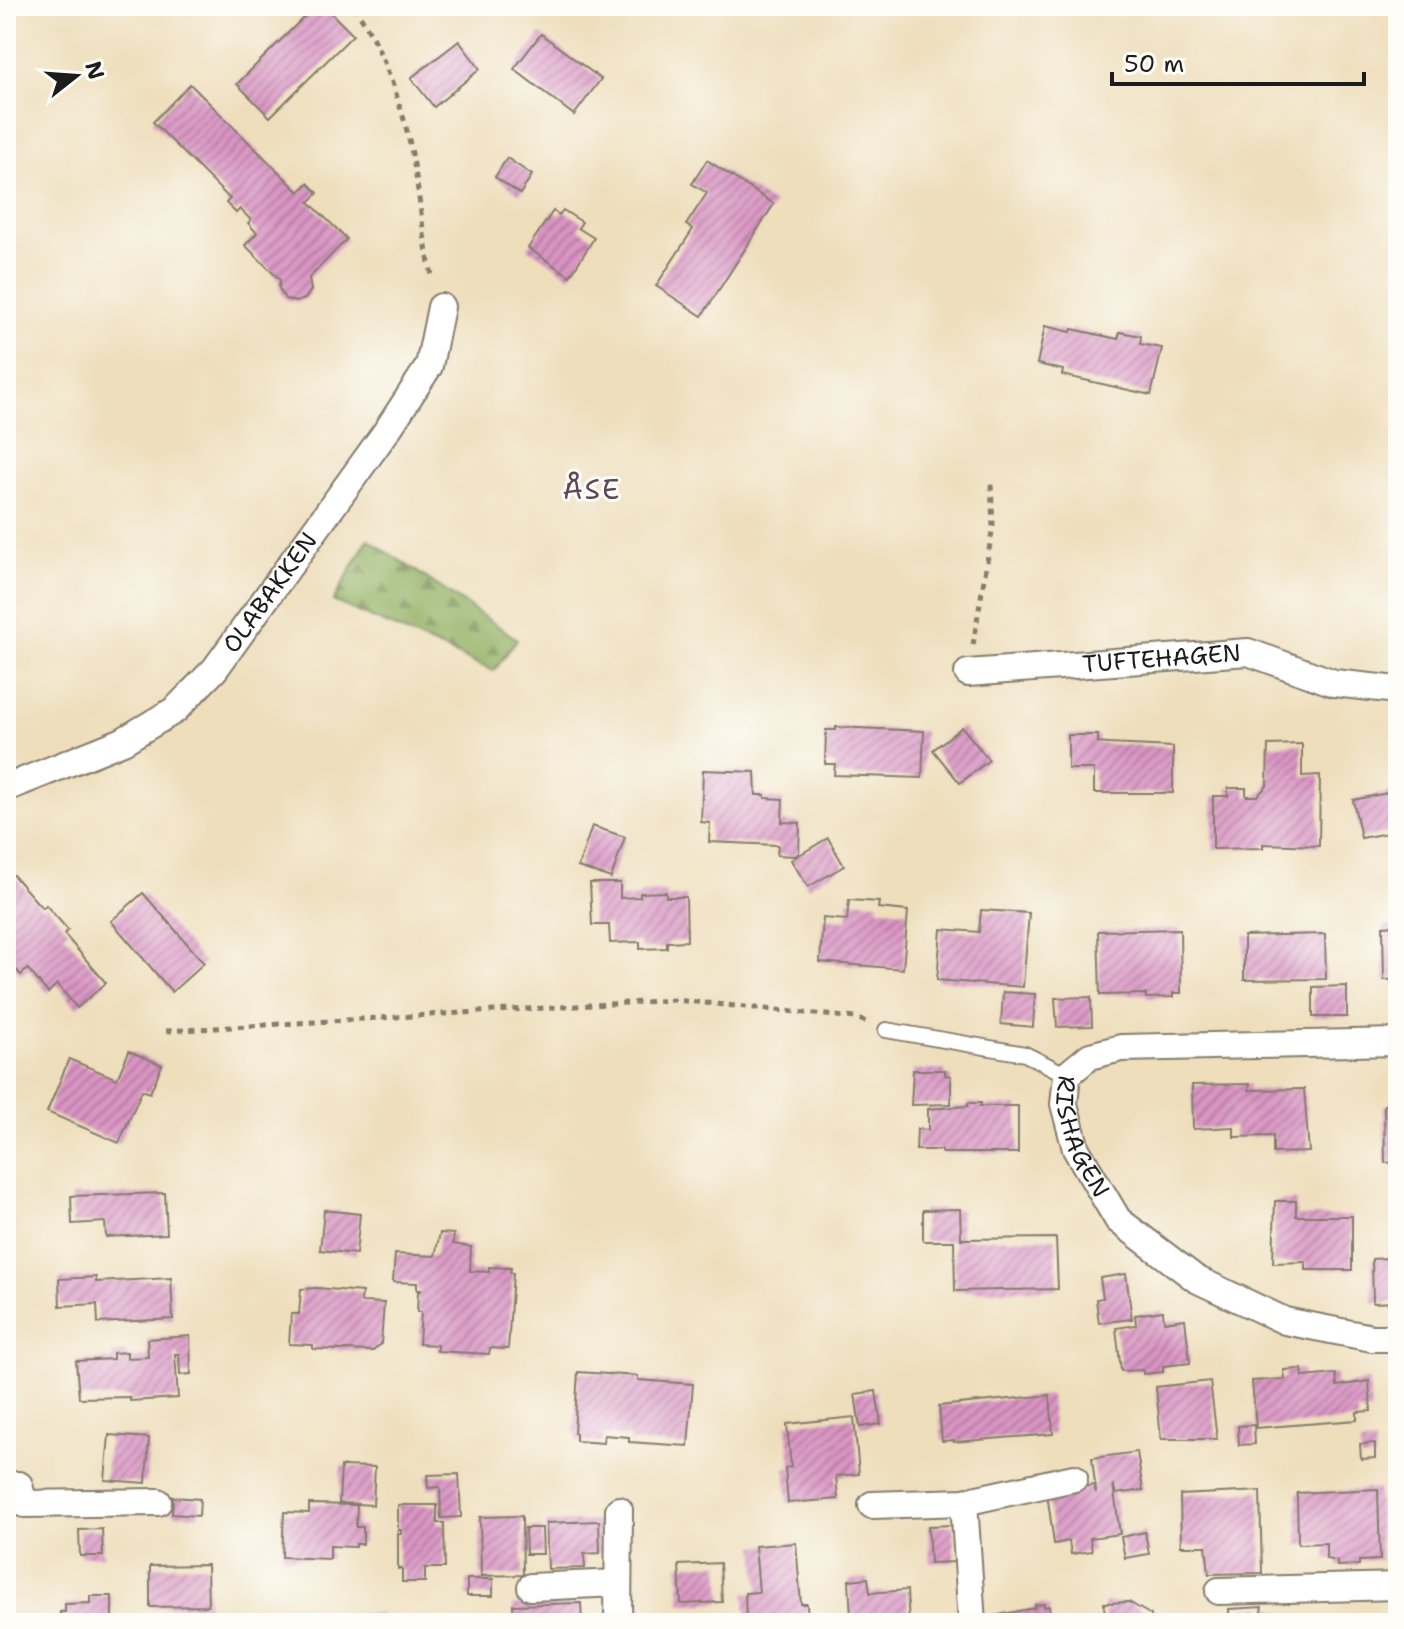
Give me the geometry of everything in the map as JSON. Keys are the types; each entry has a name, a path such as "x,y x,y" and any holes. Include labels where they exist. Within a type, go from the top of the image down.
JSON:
{"street":[{"name":"OLABAKKEN","path":"6,788 123,741 175,710 215,669 388,429 429,366 441,307"},
{"name":"TUFTEHAGEN","path":"968,673 1248,652 1334,683 1398,690"},
{"name":"RISHAGEN","path":"1398,1042 1121,1048 1090,1056 1067,1075 1064,1104 1076,1149 1118,1220 1196,1279 1285,1321 1372,1338 1398,1338"},
{"path":"872,1505 964,1502 1074,1478"},
{"path":"6,1485 19,1485 24,1504 158,1502"},
{"path":"964,1502 972,1623"},
{"path":"618,1623 619,1510"},
{"path":"531,1587 618,1583"},
{"path":"1219,1591 1398,1586"}],"lane":[{"path":"886,1030 1025,1054 1067,1075"}],"path":[{"path":"354,6 378,45 410,143 424,245 441,307"},
{"path":"968,673 993,526 991,484"},
{"path":"166,1031 675,1000 856,1018 886,1030"}],"green space":[{"path":"368,539 517,639 494,671 333,601"}],"building":[{"path":"315,6 324,6 353,35 270,117 237,84"},
{"path":"541,34 601,79 574,115 514,69"},
{"path":"459,41 480,69 434,107 411,78"},
{"path":"190,84 299,192 308,183 318,193 309,202 347,239 309,278 311,290 305,299 296,302 285,299 279,288 280,280 245,245 257,233 248,223 251,220 240,209 236,213 226,203 230,199 153,122"},
{"path":"507,158 532,175 520,194 495,177"},
{"path":"707,160 774,204 702,316 656,286 693,229 686,225 707,193 692,184"},
{"path":"563,210 582,222 578,228 594,238 570,276 528,248 553,211 559,215"},
{"path":"1045,326 1118,339 1120,332 1141,336 1140,344 1162,348 1151,395 1062,375 1063,370 1037,364"},
{"path":"836,727 924,731 922,778 834,775 835,764 825,764 826,730 836,730"},
{"path":"962,727 989,760 960,783 933,750"},
{"path":"1068,735 1098,735 1098,743 1173,747 1173,793 1094,793 1094,769 1068,769"},
{"path":"1302,744 1302,776 1320,775 1319,846 1263,844 1263,848 1213,849 1213,796 1228,796 1228,788 1246,788 1246,796 1257,796 1267,786 1268,745"},
{"path":"703,770 755,772 756,795 783,799 782,822 800,823 799,853 795,856 777,855 778,845 709,842 710,823 701,822"},
{"path":"1398,784 1398,831 1361,838 1353,800 1392,792 1391,786"},
{"path":"592,826 625,837 611,878 578,867"},
{"path":"828,838 844,866 808,887 791,860"},
{"path":"13,875 42,908 46,905 68,930 64,934 106,983 77,1008 57,984 48,993 28,969 21,975 6,958 6,880"},
{"path":"590,883 620,883 620,898 666,892 666,897 686,897 687,941 667,942 667,948 640,949 640,942 610,943 609,925 592,925"},
{"path":"143,893 204,963 172,992 111,921"},
{"path":"849,900 879,902 878,908 908,911 903,969 820,962 823,918 847,920"},
{"path":"981,910 1029,913 1023,987 937,980 941,929 979,932"},
{"path":"1398,925 1398,980 1384,980 1383,926"},
{"path":"1180,929 1181,993 1173,993 1173,997 1146,998 1146,994 1100,995 1098,931"},
{"path":"1325,934 1326,979 1244,980 1244,936"},
{"path":"1347,986 1347,1017 1313,1017 1313,987"},
{"path":"1003,992 1035,994 1033,1027 1001,1024"},
{"path":"1091,997 1092,1026 1057,1027 1055,998"},
{"path":"129,1051 162,1065 150,1093 142,1090 119,1143 47,1112 69,1059 117,1079"},
{"path":"913,1070 945,1070 945,1075 951,1076 951,1104 911,1105"},
{"path":"1250,1084 1249,1090 1304,1089 1309,1152 1273,1153 1273,1136 1234,1137 1234,1127 1193,1129 1192,1085"},
{"path":"968,1103 1018,1106 1018,1153 916,1150 917,1129 928,1130 928,1109 968,1106"},
{"path":"1384,1105 1398,1105 1398,1162 1385,1163"},
{"path":"165,1193 167,1234 106,1237 105,1222 72,1224 71,1196"},
{"path":"1275,1201 1296,1201 1296,1216 1352,1216 1352,1270 1306,1270 1306,1262 1273,1263"},
{"path":"960,1209 961,1239 1056,1238 1058,1289 955,1291 954,1241 923,1241 923,1210"},
{"path":"324,1210 360,1214 356,1254 320,1250"},
{"path":"440,1233 454,1234 453,1244 471,1247 470,1271 489,1272 489,1267 511,1268 508,1349 490,1348 489,1354 437,1351 437,1345 419,1344 421,1312 417,1312 418,1292 422,1290 417,1290 417,1283 393,1282 395,1254 435,1256"},
{"path":"1389,1250 1398,1250 1395,1302 1373,1303 1372,1259 1389,1258"},
{"path":"1126,1274 1132,1319 1099,1323 1096,1299 1103,1298 1100,1278"},
{"path":"96,1277 96,1282 171,1278 173,1319 98,1323 97,1304 60,1306 59,1279"},
{"path":"301,1289 362,1292 361,1302 384,1303 381,1344 373,1351 313,1349 313,1345 289,1344 291,1314 299,1314"},
{"path":"1163,1311 1164,1322 1185,1319 1190,1363 1163,1366 1163,1372 1143,1374 1143,1370 1121,1371 1116,1328 1136,1325 1135,1315"},
{"path":"190,1336 191,1374 180,1375 179,1354 175,1354 178,1398 130,1401 130,1397 79,1398 76,1361 113,1359 113,1353 127,1352 127,1358 148,1357 147,1339"},
{"path":"1302,1369 1303,1377 1336,1374 1337,1386 1369,1381 1371,1411 1357,1412 1357,1420 1256,1428 1252,1381 1285,1379 1284,1370"},
{"path":"578,1372 693,1384 688,1446 629,1442 629,1437 604,1435 603,1443 576,1441"},
{"path":"1210,1381 1217,1439 1161,1439 1156,1387"},
{"path":"876,1391 881,1424 860,1427 855,1394"},
{"path":"1050,1395 1053,1434 942,1441 939,1406"},
{"path":"8,1415 10,1452 6,1452"},
{"path":"854,1417 859,1474 836,1476 838,1499 788,1503 785,1468 791,1467 787,1424"},
{"path":"1254,1425 1255,1444 1239,1445 1238,1426"},
{"path":"109,1435 149,1438 146,1483 105,1480"},
{"path":"1375,1443 1375,1458 1361,1459 1360,1444"},
{"path":"1137,1452 1143,1490 1116,1494 1113,1484 1120,1534 1090,1538 1092,1551 1071,1554 1069,1541 1054,1544 1047,1493 1094,1485 1096,1493 1092,1458"},
{"path":"341,1466 375,1467 373,1505 339,1503"},
{"path":"459,1474 461,1517 441,1518 440,1487 428,1488 427,1475"},
{"path":"1378,1489 1380,1560 1337,1566 1337,1561 1326,1559 1326,1543 1298,1544 1297,1493"},
{"path":"1260,1491 1262,1573 1209,1574 1206,1546 1181,1546 1180,1495"},
{"path":"173,1497 200,1499 199,1516 172,1514"},
{"path":"309,1504 357,1505 356,1527 363,1527 363,1544 356,1544 356,1547 330,1546 330,1559 282,1557 284,1512 309,1513"},
{"path":"398,1505 437,1505 437,1523 444,1523 445,1568 425,1568 425,1582 402,1582 402,1569 398,1569 398,1534 401,1530 398,1530"},
{"path":"522,1516 523,1575 481,1576 480,1517"},
{"path":"599,1521 600,1553 584,1554 585,1568 548,1569 546,1523"},
{"path":"953,1525 955,1562 930,1563 928,1526"},
{"path":"525,1528 542,1528 543,1554 526,1554"},
{"path":"102,1529 103,1556 80,1556 79,1530"},
{"path":"1145,1532 1149,1554 1125,1558 1121,1537"},
{"path":"796,1543 801,1604 807,1604 808,1623 746,1623 745,1593 759,1592 755,1546"},
{"path":"720,1563 722,1602 681,1604 679,1565"},
{"path":"207,1565 208,1606 150,1607 150,1566"},
{"path":"868,1578 870,1593 907,1590 909,1623 858,1623 857,1617 851,1618 849,1580"},
{"path":"467,1579 493,1579 493,1596 467,1596"},
{"path":"90,1596 112,1596 112,1623 60,1623 60,1612 65,1612 65,1604 90,1603"},
{"path":"1129,1602 1151,1615 1152,1623 1105,1623 1104,1603"},
{"path":"581,1603 582,1623 514,1623 513,1605"},
{"path":"1044,1604 1044,1607 1049,1606 1051,1623 983,1623 982,1618"},
{"path":"1262,1607 1261,1613 1277,1612 1278,1623 1214,1623 1214,1615 1229,1615 1229,1609"},
{"path":"381,1613 381,1623 341,1623 340,1615"}],"district":[{"name":"ÅSE","path":"592,489"}]}
